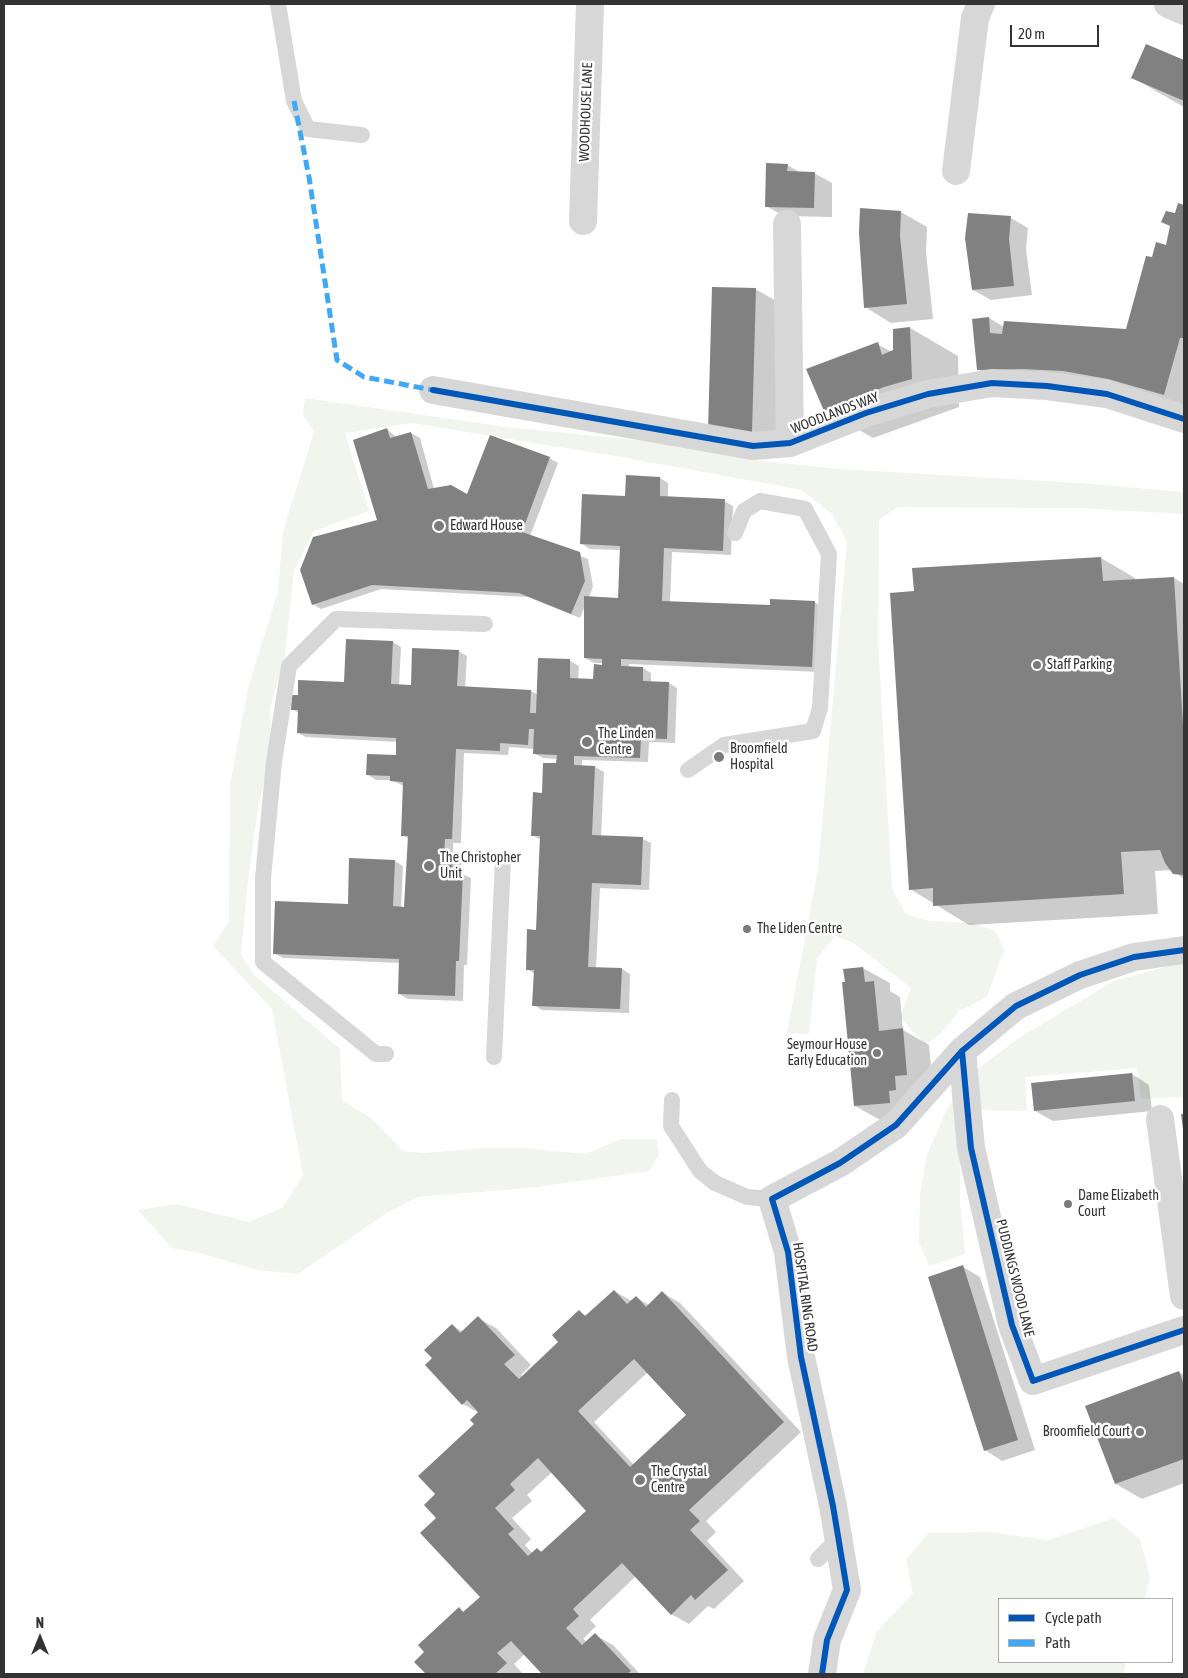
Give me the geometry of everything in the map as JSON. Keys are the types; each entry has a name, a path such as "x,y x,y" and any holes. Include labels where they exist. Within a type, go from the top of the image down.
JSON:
{"street":[{"name":"WOODHOUSE LANE","path":"583,221 590,4"},
{"path":"956,171 975,18 980,4"},
{"path":"1168,4 1184,11"},
{"name":"WOODLANDS WAY","path":"786,224 790,443"},
{"name":"WOODLANDS WAY","path":"433,390 753,446 790,443 866,413 919,397 992,384 1047,386 1108,394 1184,419"},
{"path":"772,1198 840,1163 896,1125 962,1051 1016,1006 1080,975 1134,957 1184,950"},
{"name":"PUDDINGS WOOD LANE","path":"962,1051 971,1148 1012,1325 1033,1381 1184,1330"},
{"path":"1160,1119 1184,1296"},
{"name":"HOSPITAL RING ROAD","path":"772,1198 788,1252 801,1357 847,1590 827,1640 822,1674"}],"lane":[{"path":"278,4 294,100 308,129 362,135"},
{"path":"688,770 724,745 813,731 820,708 829,554 805,509 760,501 744,511 735,533"},
{"path":"386,1054 376,1054 263,962 263,878 274,762 289,666 336,619 485,624"},
{"path":"494,1057 502,860"},
{"path":"672,1100 671,1126 700,1171 715,1183 747,1197 772,1198"},
{"path":"818,1559 838,1540"}],"shaded area":[{"path":"305,398 506,427 655,442 762,461 840,469 1078,483 1184,492 1184,514 1080,508 897,507 879,520 878,641 892,888 906,914 929,921 973,923 996,932 1004,950 987,997 959,1011 941,1033 925,1045 900,1017 911,988 854,943 835,936 817,958 809,1034 787,1033 818,869 847,542 832,514 802,490 621,457 412,423 345,433 369,511 314,531 294,571 285,655 270,709 270,760 258,808 248,880 241,954 253,974 340,1049 342,1100 372,1119 403,1151 424,1153 485,1148 523,1148 586,1154 620,1139 657,1139 659,1154 649,1171 529,1188 417,1197 385,1214 298,1274 257,1270 203,1254 172,1248 138,1210 176,1204 249,1222 282,1208 303,1175 272,1009 213,946 229,922 230,784 249,684 278,592 283,531 314,432 303,414"},
{"path":"1184,962 1184,1097 1141,1099 1137,1068 1025,1077 1027,1111 979,1110 960,1138 960,1202 965,1254 929,1266 919,1242 920,1194 927,1155 947,1109 971,1074 1019,1038 1114,981"},
{"path":"1114,1518 1140,1539 1150,1578 1145,1598 998,1598 998,1663 1126,1663 1124,1674 863,1674 877,1631 913,1594 906,1559 929,1533 989,1532 1048,1540"}],"building":[{"path":"1146,44 1184,60 1184,101 1131,78"},
{"path":"766,163 788,164 787,171 815,172 814,208 765,207"},
{"path":"1178,203 1184,205 1184,338 1180,338 1164,395 1108,379 1063,371 1023,369 977,370 972,319 989,317 990,333 1002,334 1004,321 1126,329 1146,256 1152,257 1156,242 1166,245 1170,226 1161,222 1166,211 1175,213"},
{"path":"860,208 901,211 900,236 907,304 864,308 859,233"},
{"path":"968,213 1011,216 1009,239 1014,286 972,290 965,238"},
{"path":"712,287 756,288 752,432 708,431"},
{"path":"910,327 912,379 884,387 824,411 806,369 878,342 882,355 893,350 893,329"},
{"name":"Edward House","path":"387,428 390,438 411,432 428,489 451,485 467,494 490,435 550,457 522,532 580,552 585,581 571,614 519,593 372,585 312,605 300,570 313,537 377,520 353,440"},
{"name":"The Linden Centre","path":"626,475 660,477 660,496 725,499 723,551 664,548 662,601 770,605 770,599 815,601 812,667 621,659 621,666 643,667 643,681 669,682 667,739 641,738 640,758 574,756 574,765 595,766 592,835 643,837 641,885 592,883 588,967 622,968 620,1009 532,1006 534,970 526,970 527,929 536,930 540,836 531,836 533,792 542,793 543,763 556,763 557,755 533,754 534,729 529,729 528,745 500,743 500,751 456,749 452,839 445,839 444,855 453,856 452,871 463,872 459,961 456,961 455,996 398,994 399,959 273,954 275,901 348,904 349,858 395,860 393,906 404,907 408,836 401,836 403,782 390,781 390,776 366,775 367,754 396,755 396,738 297,733 298,710 291,710 292,695 298,695 298,680 344,682 346,639 393,641 391,684 411,685 412,648 459,650 457,686 531,690 530,713 536,713 538,658 570,659 570,678 593,679 594,664 602,665 602,659 584,658 584,596 618,598 620,546 580,544 582,494 625,496"},
{"name":"Staff Parking","path":"1101,557 1103,581 1174,577 1184,742 1184,875 1173,874 1165,863 1160,850 1121,852 1124,894 933,906 933,888 909,890 890,593 914,591 912,568"},
{"name":"Seymour House Early Education","path":"863,967 865,982 874,981 879,1031 903,1028 907,1075 895,1076 896,1090 889,1091 890,1103 854,1106 842,982 845,982 843,969"},
{"path":"1132,1073 1135,1101 1034,1111 1031,1083"},
{"path":"1181,1114 1184,1114 1184,1129 1183,1129"},
{"path":"963,1265 1018,1440 984,1451 928,1277"},
{"name":"The Crystal Centre","path":"614,1290 627,1304 636,1296 646,1307 662,1291 784,1422 689,1510 700,1521 690,1530 728,1570 695,1600 691,1595 671,1615 622,1563 573,1609 579,1616 566,1628 582,1645 595,1633 631,1671 627,1674 542,1674 511,1641 497,1653 507,1663 495,1674 426,1674 414,1662 424,1652 418,1645 459,1607 463,1612 480,1597 420,1533 436,1518 424,1505 435,1494 418,1476 474,1424 470,1420 478,1412 467,1400 462,1405 425,1365 432,1358 424,1350 452,1324 460,1333 478,1316 515,1355 504,1364 519,1379 558,1342 552,1335 579,1310 585,1316","holes":["634,1359 686,1415 630,1467 578,1411","538,1458 586,1511 541,1552 537,1548 528,1556 508,1534 514,1529 495,1508 515,1490 510,1484"]},
{"name":"Broomfield Court","path":"1179,1371 1184,1385 1184,1459 1115,1484 1085,1406"}],"marked path":[{"path":"294,101 309,177 337,360 364,377 433,390"}],"cycle path":[{"path":"433,390 753,446 790,443 866,413 928,394 992,383 1047,386 1107,394 1184,419"},
{"path":"822,1674 827,1640 847,1590 833,1506 801,1357 788,1252 772,1199 840,1163 896,1125 962,1051 1016,1006 1080,975 1134,957 1184,950"},
{"path":"962,1051 971,1148 1012,1325 1033,1381 1184,1330"}],"place":[{"name":"Edward House","path":"439,526"},
{"name":"Staff Parking","path":"1037,665"},
{"name":"The Linden Centre","path":"587,742"},
{"name":"Broomfield Hospital","path":"719,757"},
{"name":"The Christopher Unit","path":"429,866"},
{"name":"The Liden Centre","path":"747,929"},
{"name":"Seymour House Early Education","path":"877,1053"},
{"name":"Dame Elizabeth Court","path":"1068,1204"},
{"name":"Broomfield Court","path":"1140,1432"},
{"name":"The Crystal Centre","path":"640,1480"}]}
